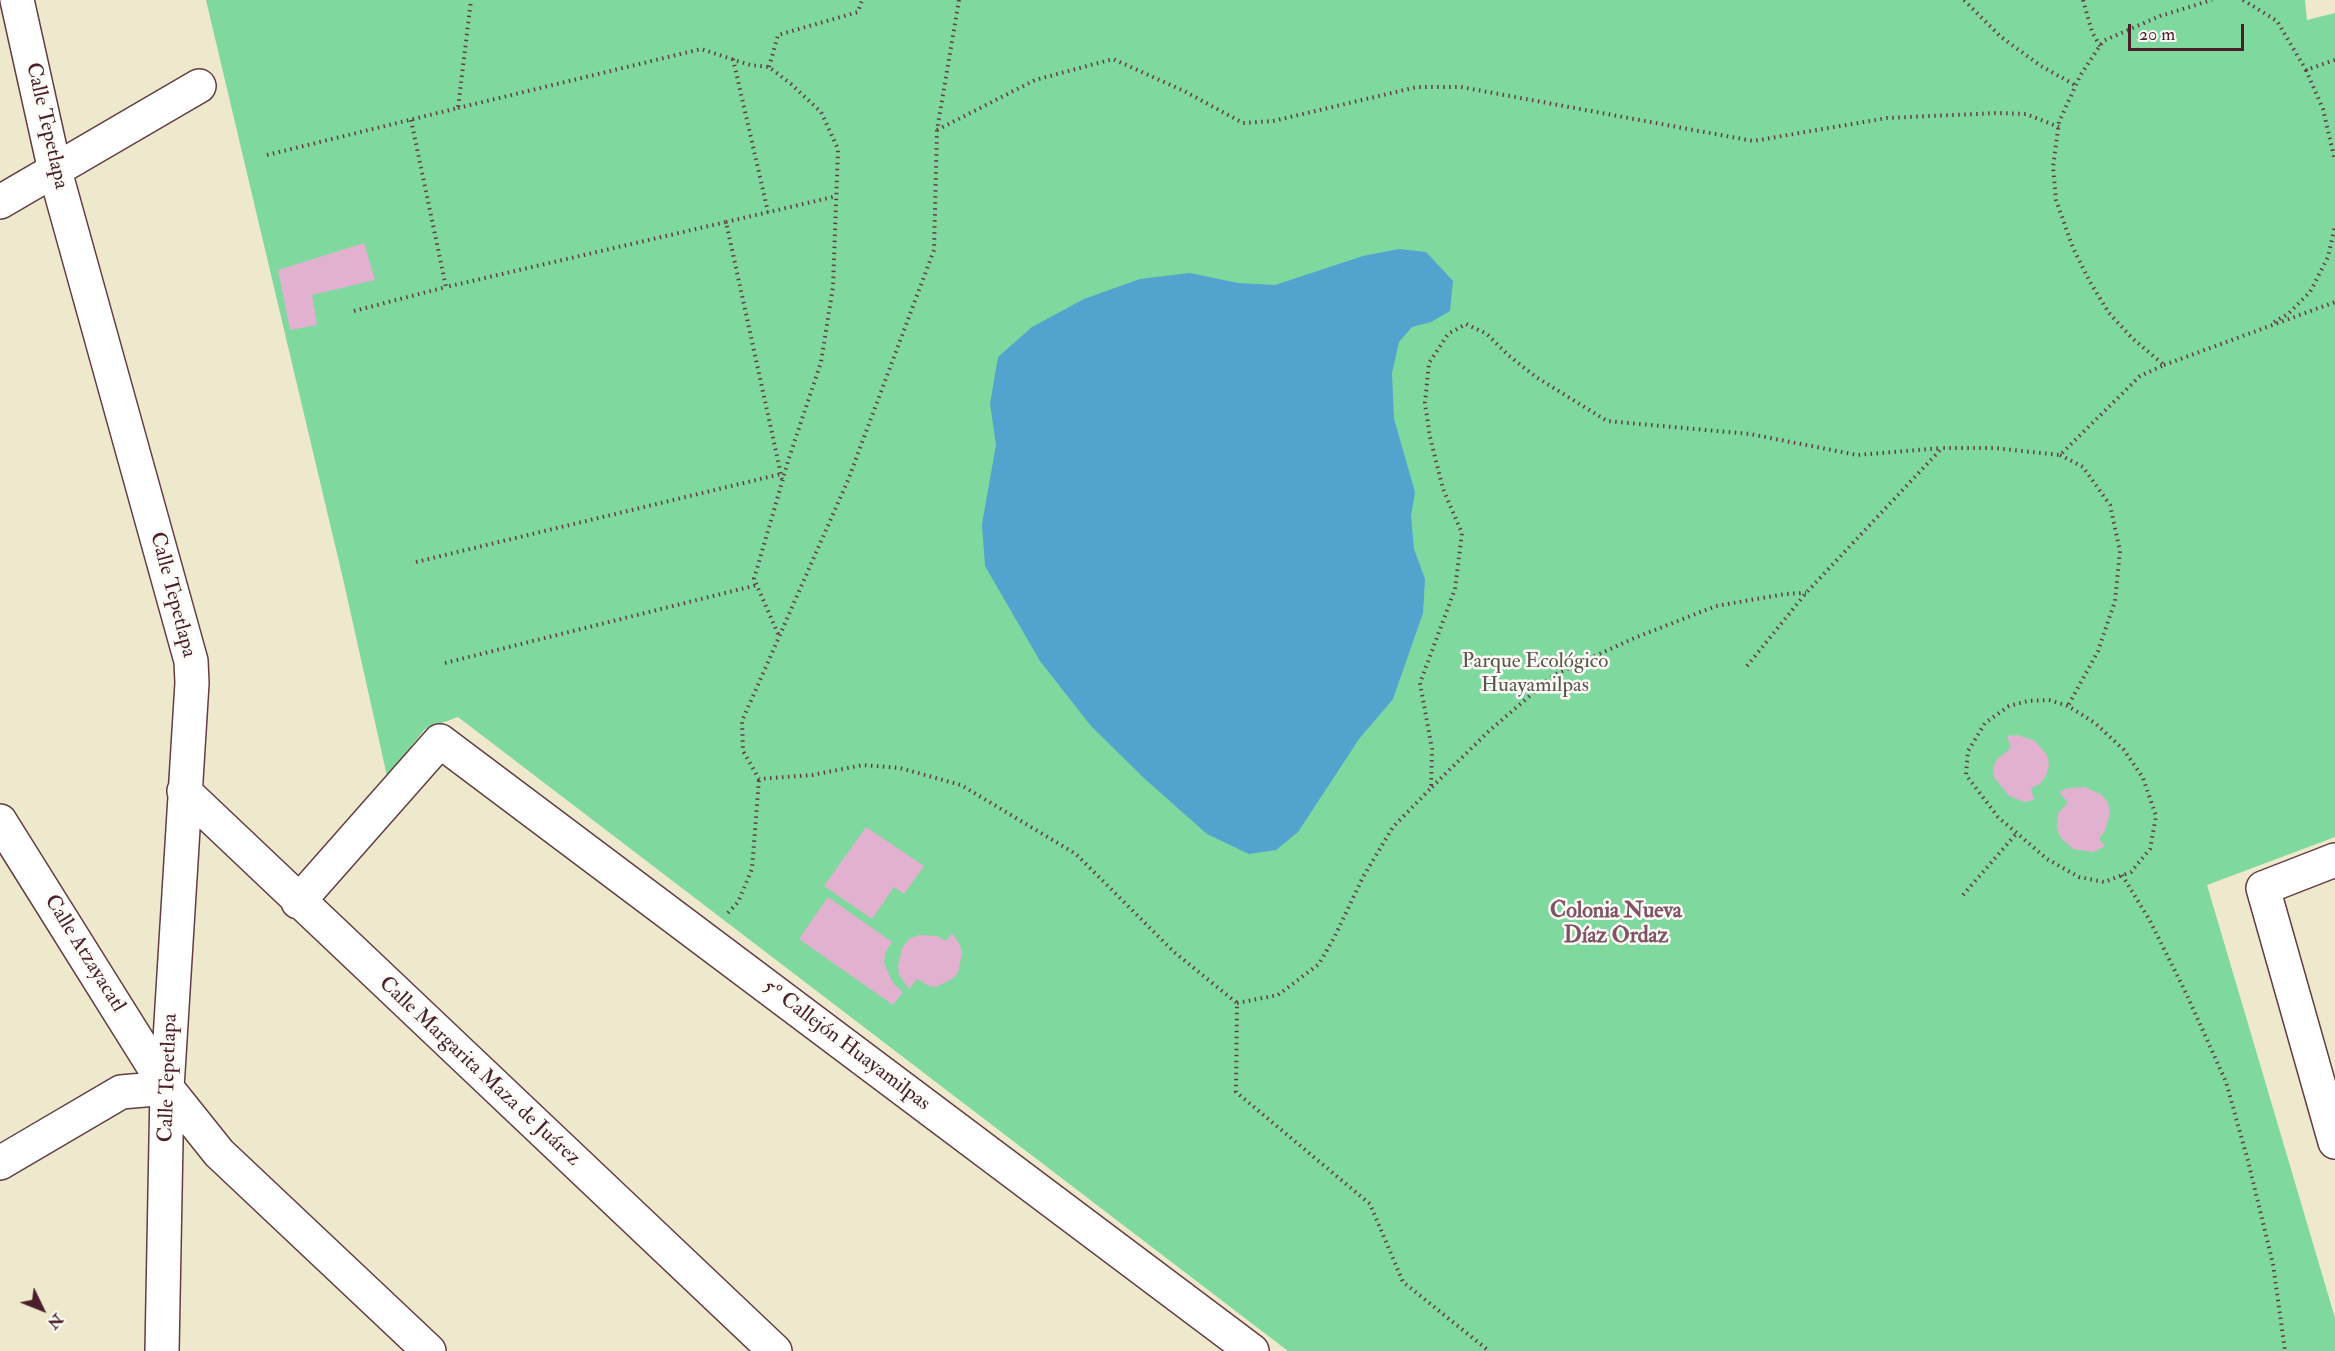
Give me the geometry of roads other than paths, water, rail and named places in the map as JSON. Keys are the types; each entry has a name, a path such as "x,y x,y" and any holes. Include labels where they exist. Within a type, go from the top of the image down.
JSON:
{"street":[{"name":"Calle Tepetlapa","path":"17,0 55,171 191,661 192,683 168,1088 162,1351"},
{"path":"0,202 199,86"},
{"name":"5º Callejón Huayamilpas","path":"298,902 440,741 1252,1351"},
{"name":"Calle Margarita Maza de Juárez","path":"184,791 298,902 775,1351"},
{"name":"Calle Atzayacatl","path":"0,821 168,1088 219,1152 429,1351"},
{"path":"2335,860 2263,888 2335,1142"},
{"path":"0,1162 122,1092 168,1088"}],"water":[{"path":"1399,249 1426,252 1453,281 1450,311 1431,322 1412,327 1399,342 1392,373 1394,419 1415,492 1411,516 1414,549 1425,579 1423,613 1393,699 1359,739 1298,832 1276,850 1249,854 1207,834 1145,779 1091,726 1040,661 985,566 982,524 996,445 990,404 998,357 1032,327 1084,299 1140,279 1190,273 1238,283 1275,285 1363,256"}],"district":[{"name":"Colonia Nueva Díaz Ordaz","path":"1616,924"}],"park label":[{"name":"Parque Ecológico Huayamilpas","path":"1535,674"}]}
